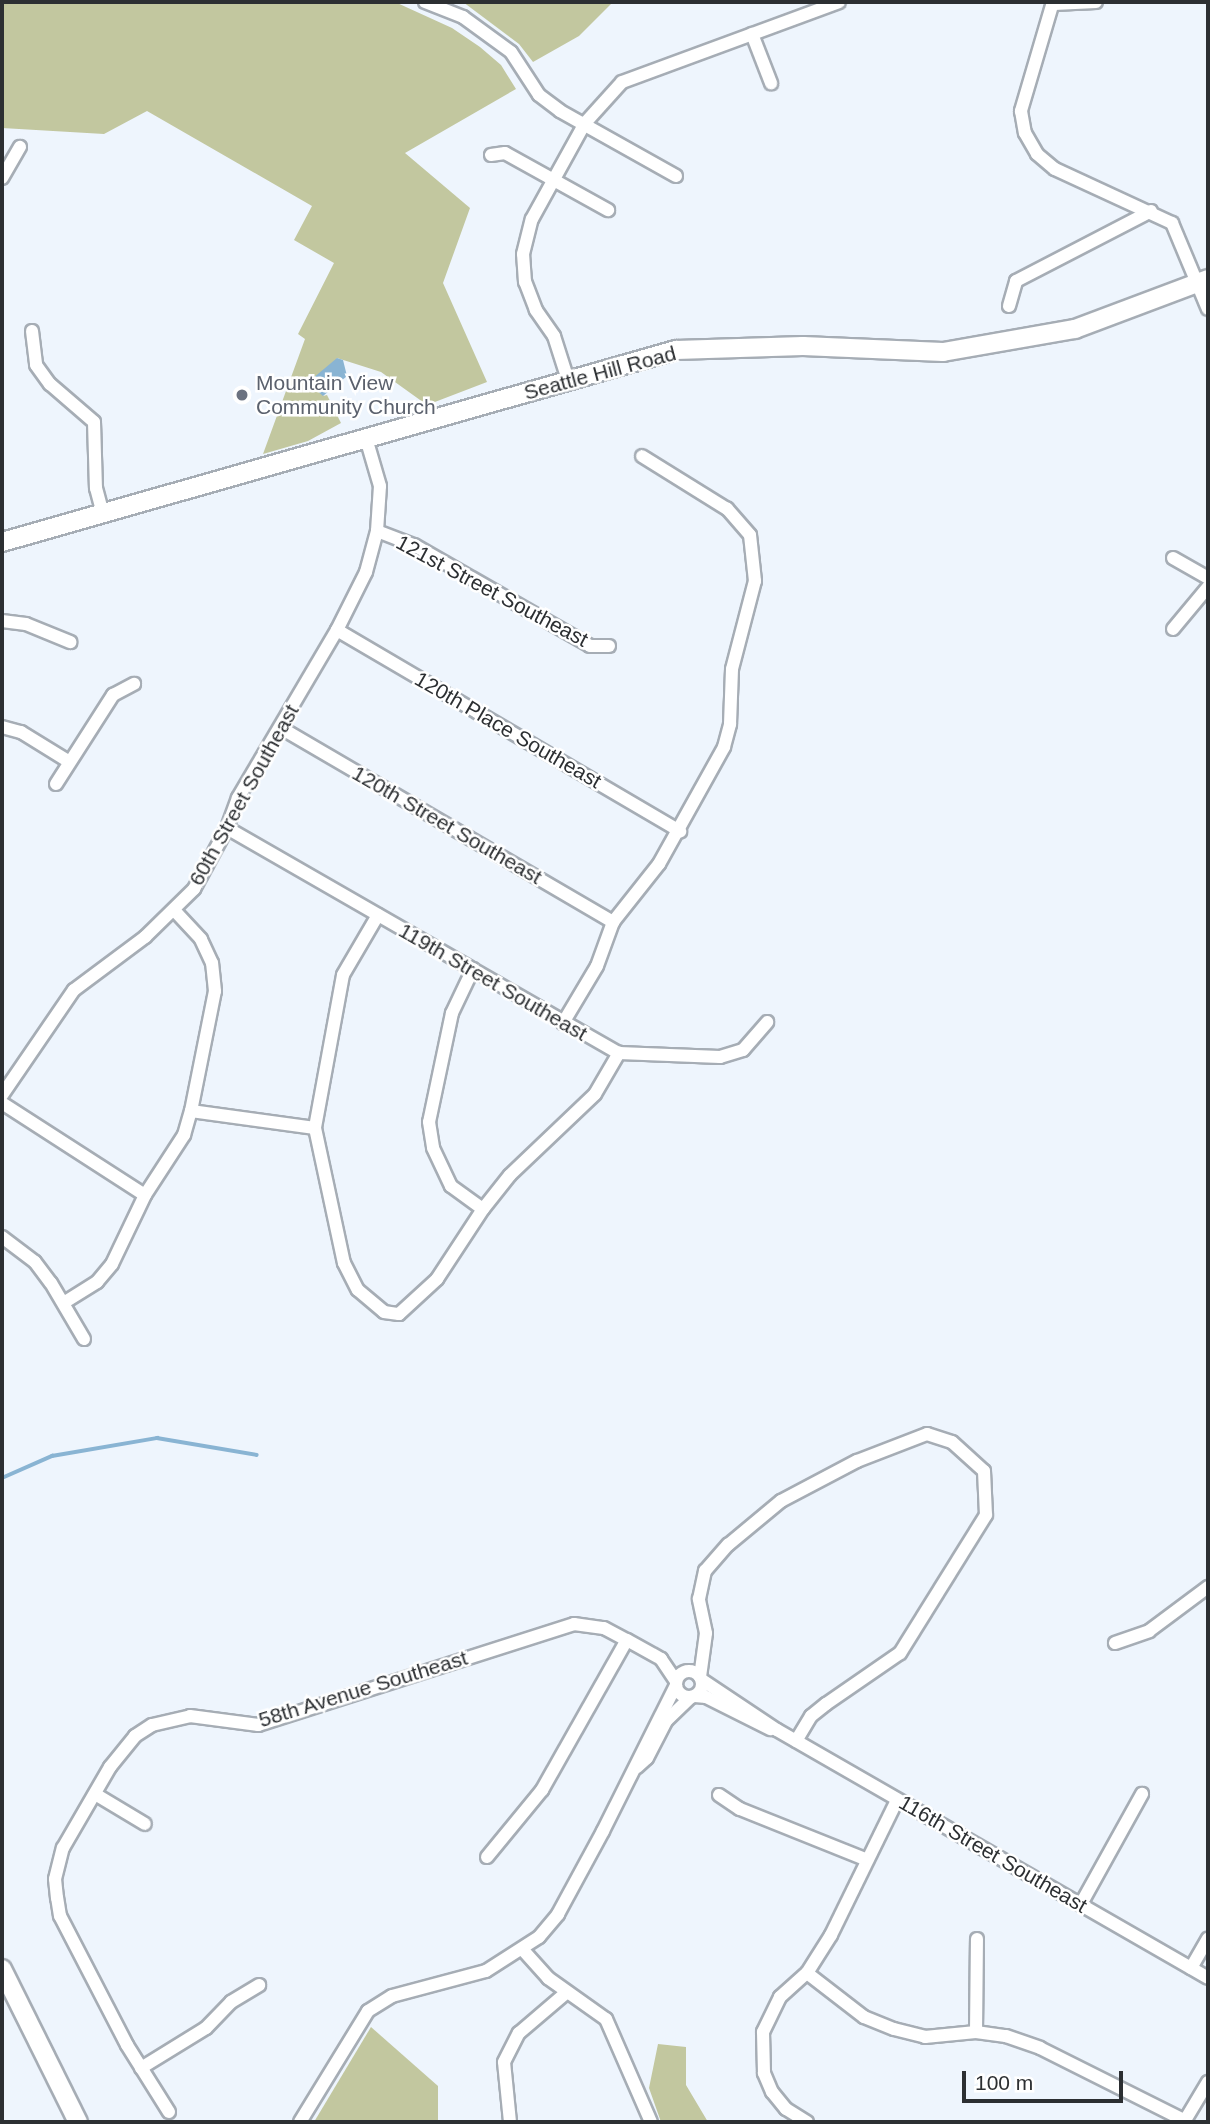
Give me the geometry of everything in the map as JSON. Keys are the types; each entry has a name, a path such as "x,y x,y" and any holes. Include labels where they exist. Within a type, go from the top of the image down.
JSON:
{"main road":[{"name":"Seattle Hill Road","path":"2,542 676,350 803,346 943,352 1075,329 1204,281"},
{"path":"2,1969 79,2122"}],"street":[{"path":"425,2 463,17 511,52 539,95 676,176"},
{"path":"568,380 554,336 536,310 525,282 523,254 531,219 585,122 622,82 839,2"},
{"path":"1096,2 1053,3 1021,111 1025,133 1037,154 1055,169 1172,223 1204,281 1208,309"},
{"path":"752,34 771,83"},
{"path":"2,177 20,147"},
{"path":"491,155 505,153 608,210"},
{"path":"1009,306 1016,281 1150,211"},
{"path":"32,331 36,365 50,384 94,422 96,488 103,514"},
{"name":"60th Street Southeast","path":"2,1095 74,990 174,910 194,889 227,828 238,798 337,630 366,572 377,531 380,486 366,438"},
{"path":"562,1023 597,966 613,922 659,864 680,831 724,747 730,724 732,670 755,582 750,535 727,509 642,456"},
{"name":"121st Street Southeast","path":"377,531 414,545 590,646 609,646"},
{"path":"1173,558 1208,578"},
{"path":"1173,629 1208,587"},
{"path":"2,621 26,624 69,642"},
{"name":"120th Place Southeast","path":"337,630 680,831"},
{"path":"55,784 113,695 134,684"},
{"path":"2,727 21,732 68,761"},
{"name":"120th Street Southeast","path":"281,728 613,922"},
{"name":"119th Street Southeast","path":"227,828 562,1023 619,1053 720,1057 743,1050 768,1022"},
{"path":"65,1302 97,1282 112,1264 145,1195 184,1135 191,1111 215,991 212,963 201,939 174,910"},
{"path":"378,915 343,975 315,1128 344,1263 358,1290 384,1312 399,1314 449,1265 483,1209 510,1175 595,1094 619,1053"},
{"path":"473,969 452,1013 429,1122 433,1148 451,1186 483,1209"},
{"path":"2,1103 145,1195"},
{"path":"191,1111 315,1128"},
{"path":"2,1237 34,1262 65,1302 84,1339"},
{"path":"637,1767 647,1758 666,1721 693,1697 701,1679 706,1633 699,1599 705,1570 781,1501 857,1461 927,1434 952,1442 984,1471 986,1514 900,1653 811,1716 796,1741"},
{"path":"1115,1643 1149,1631 1208,1587"},
{"name":"58th Avenue Southeast","path":"169,2112 141,2068 60,1916 57,1898 57,1863 93,1797 135,1736 170,1719 190,1716 258,1725 574,1624 604,1628 662,1659 681,1677 679,1693 693,1697"},
{"path":"487,1857 542,1790 627,1640"},
{"path":"300,2122 368,2011 392,1996 486,1971 523,1950 558,1914 637,1767 639,1754 681,1677 702,1653"},
{"name":"116th Street Southeast","path":"681,1677 701,1679 777,1730 1208,1978"},
{"name":"116th Street Southeast","path":"693,1697 777,1730"},
{"path":"1081,1904 1142,1794"},
{"path":"719,1795 740,1809 865,1859"},
{"path":"93,1797 145,1824"},
{"path":"807,2122 786,2109 772,2092 761,2050 771,2011 807,1973 831,1935 865,1859 897,1800"},
{"path":"1191,1968 1208,1938"},
{"path":"976,2032 977,1939"},
{"path":"523,1950 567,1992 606,2019 651,2122"},
{"path":"807,1973 864,2017 894,2029 925,2037 976,2032 1040,2048 1184,2121 1208,2082"},
{"path":"141,2068 198,2033 231,2002 259,1985"},
{"path":"510,2122 504,2062 519,2034 567,1992"}],"green space":[{"path":"2,2 395,2 452,28 480,47 501,65 516,89 405,153 470,208 443,283 487,382 427,405 381,372 337,358 323,396 327,395 341,423 308,441 263,454 305,339 298,334 334,263 294,240 312,206 147,111 104,134 2,128"},
{"path":"463,2 613,2 579,36 533,62 519,44"},
{"path":"371,2027 438,2086 438,2122 314,2122"},
{"path":"658,2044 686,2047 686,2085 708,2122 661,2122 649,2088"}],"water":[{"path":"337,358 343,360 347,376 323,396 313,387 312,379"}],"waterway":[{"path":"2,1478 52,1456 157,1438 257,1455"}],"place":[{"name":"Mountain View Community Church","path":"242,395"}]}
